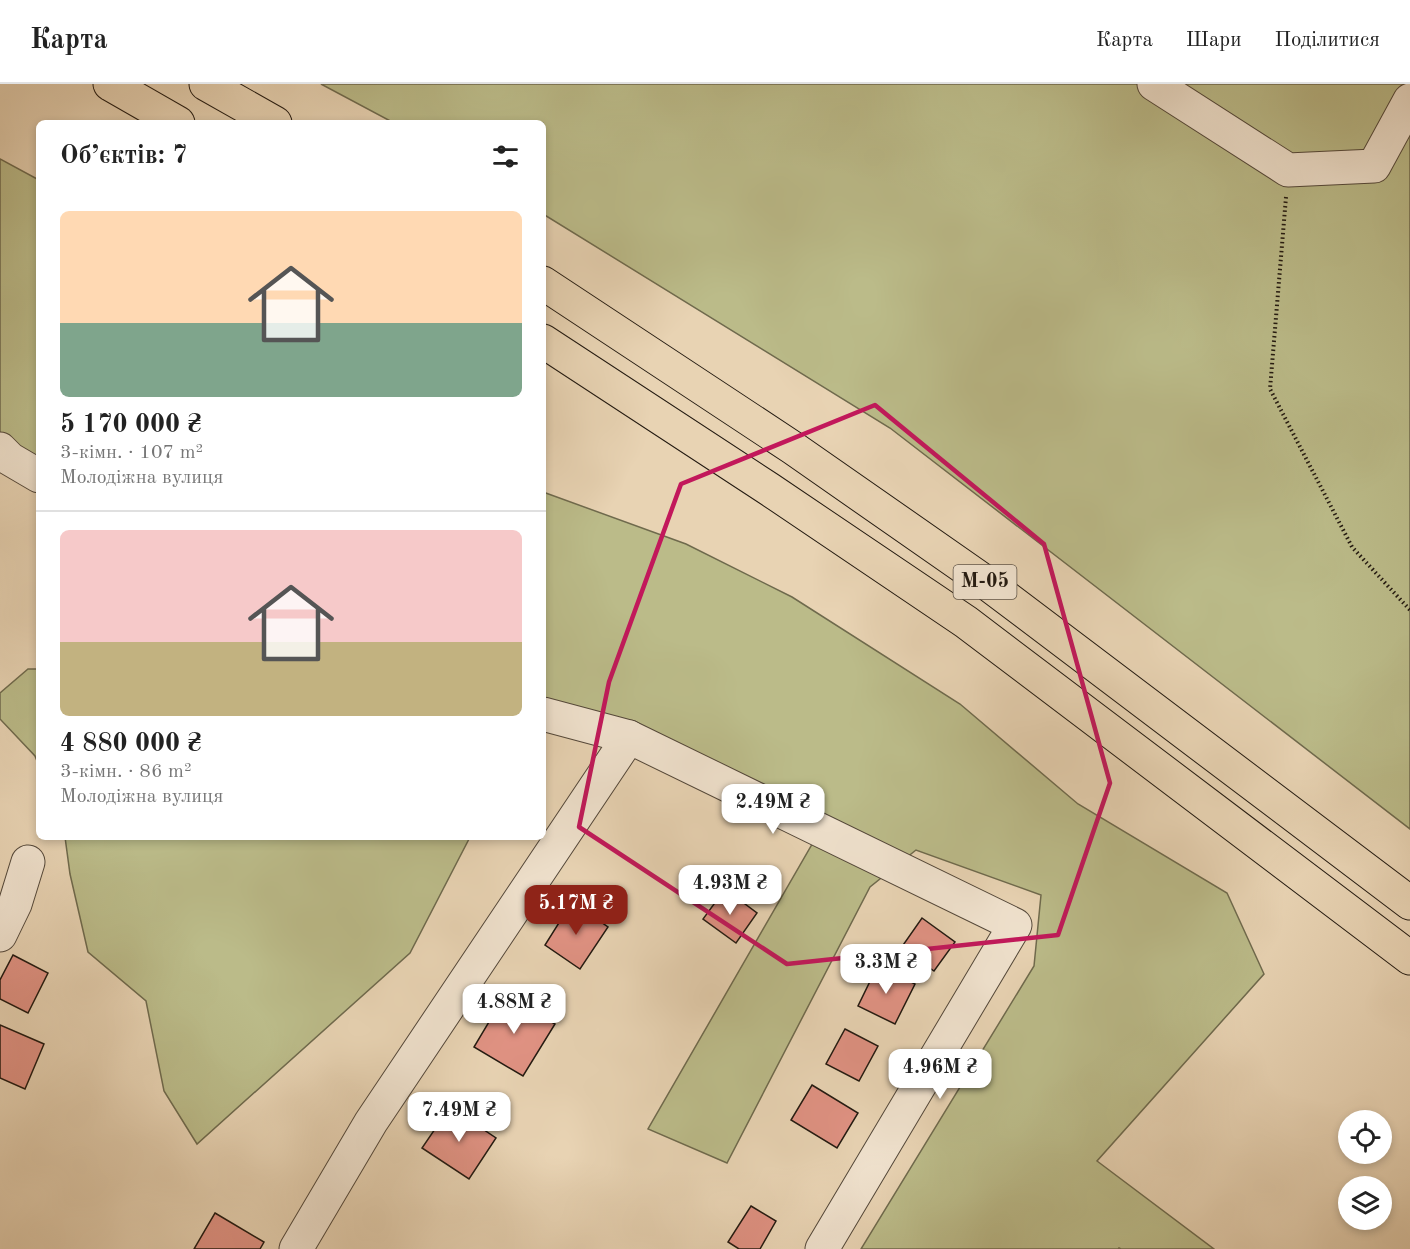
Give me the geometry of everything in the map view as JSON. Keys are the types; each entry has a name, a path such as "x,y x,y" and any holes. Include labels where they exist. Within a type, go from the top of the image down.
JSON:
{"highway":[{"path":"110,84 173,120"},
{"path":"206,84 270,120"},
{"name":"М-05","path":"546,285 793,448 988,584 1410,903"},
{"name":"М-05","path":"546,343 966,622 1410,958"}],"street":[{"path":"1175,89 1288,170 1374,166 1410,100"},
{"path":"0,449 10,459 36,474"},
{"path":"546,715 629,736 1015,925 822,1249"},
{"path":"296,1249 371,1122 629,736"},
{"path":"0,935 15,904 28,862"}],"path":[{"path":"1288,170 1270,388 1352,547 1410,610"}],"highlighted area":[{"path":"875,405 1044,544 1110,783 1058,935 787,964 579,827 609,682 681,484"}],"green space":[{"path":"321,84 1410,84 1410,829 890,428 546,216 546,120 388,120"},
{"path":"0,159 36,178 36,461 0,437"},
{"path":"546,493 686,544 792,597 960,704 1078,804 1227,893 1264,974 1097,1161 1214,1249 861,1249 1034,966 1041,895 916,850 870,887 727,1163 648,1129 815,839 546,702"},
{"path":"28,669 36,669 36,758 0,719 0,693"},
{"path":"65,840 468,840 410,953 197,1144 164,1091 146,1001 88,952 70,874"}],"building":[{"path":"725,889 757,913 736,943 703,919"},
{"path":"572,902 608,927 580,969 545,945"},
{"path":"922,918 955,942 934,971 901,948"},
{"path":"13,955 48,973 28,1013 0,999 0,980"},
{"path":"878,965 915,984 895,1024 858,1006"},
{"path":"505,995 555,1024 523,1076 474,1047"},
{"path":"0,1025 44,1044 25,1089 0,1078"},
{"path":"845,1029 878,1046 859,1081 826,1064"},
{"path":"812,1085 858,1113 837,1148 791,1120"},
{"path":"450,1107 496,1138 469,1179 422,1148"},
{"path":"751,1206 776,1221 760,1249 739,1249 728,1242"},
{"path":"215,1213 264,1242 260,1249 194,1249"}]}
